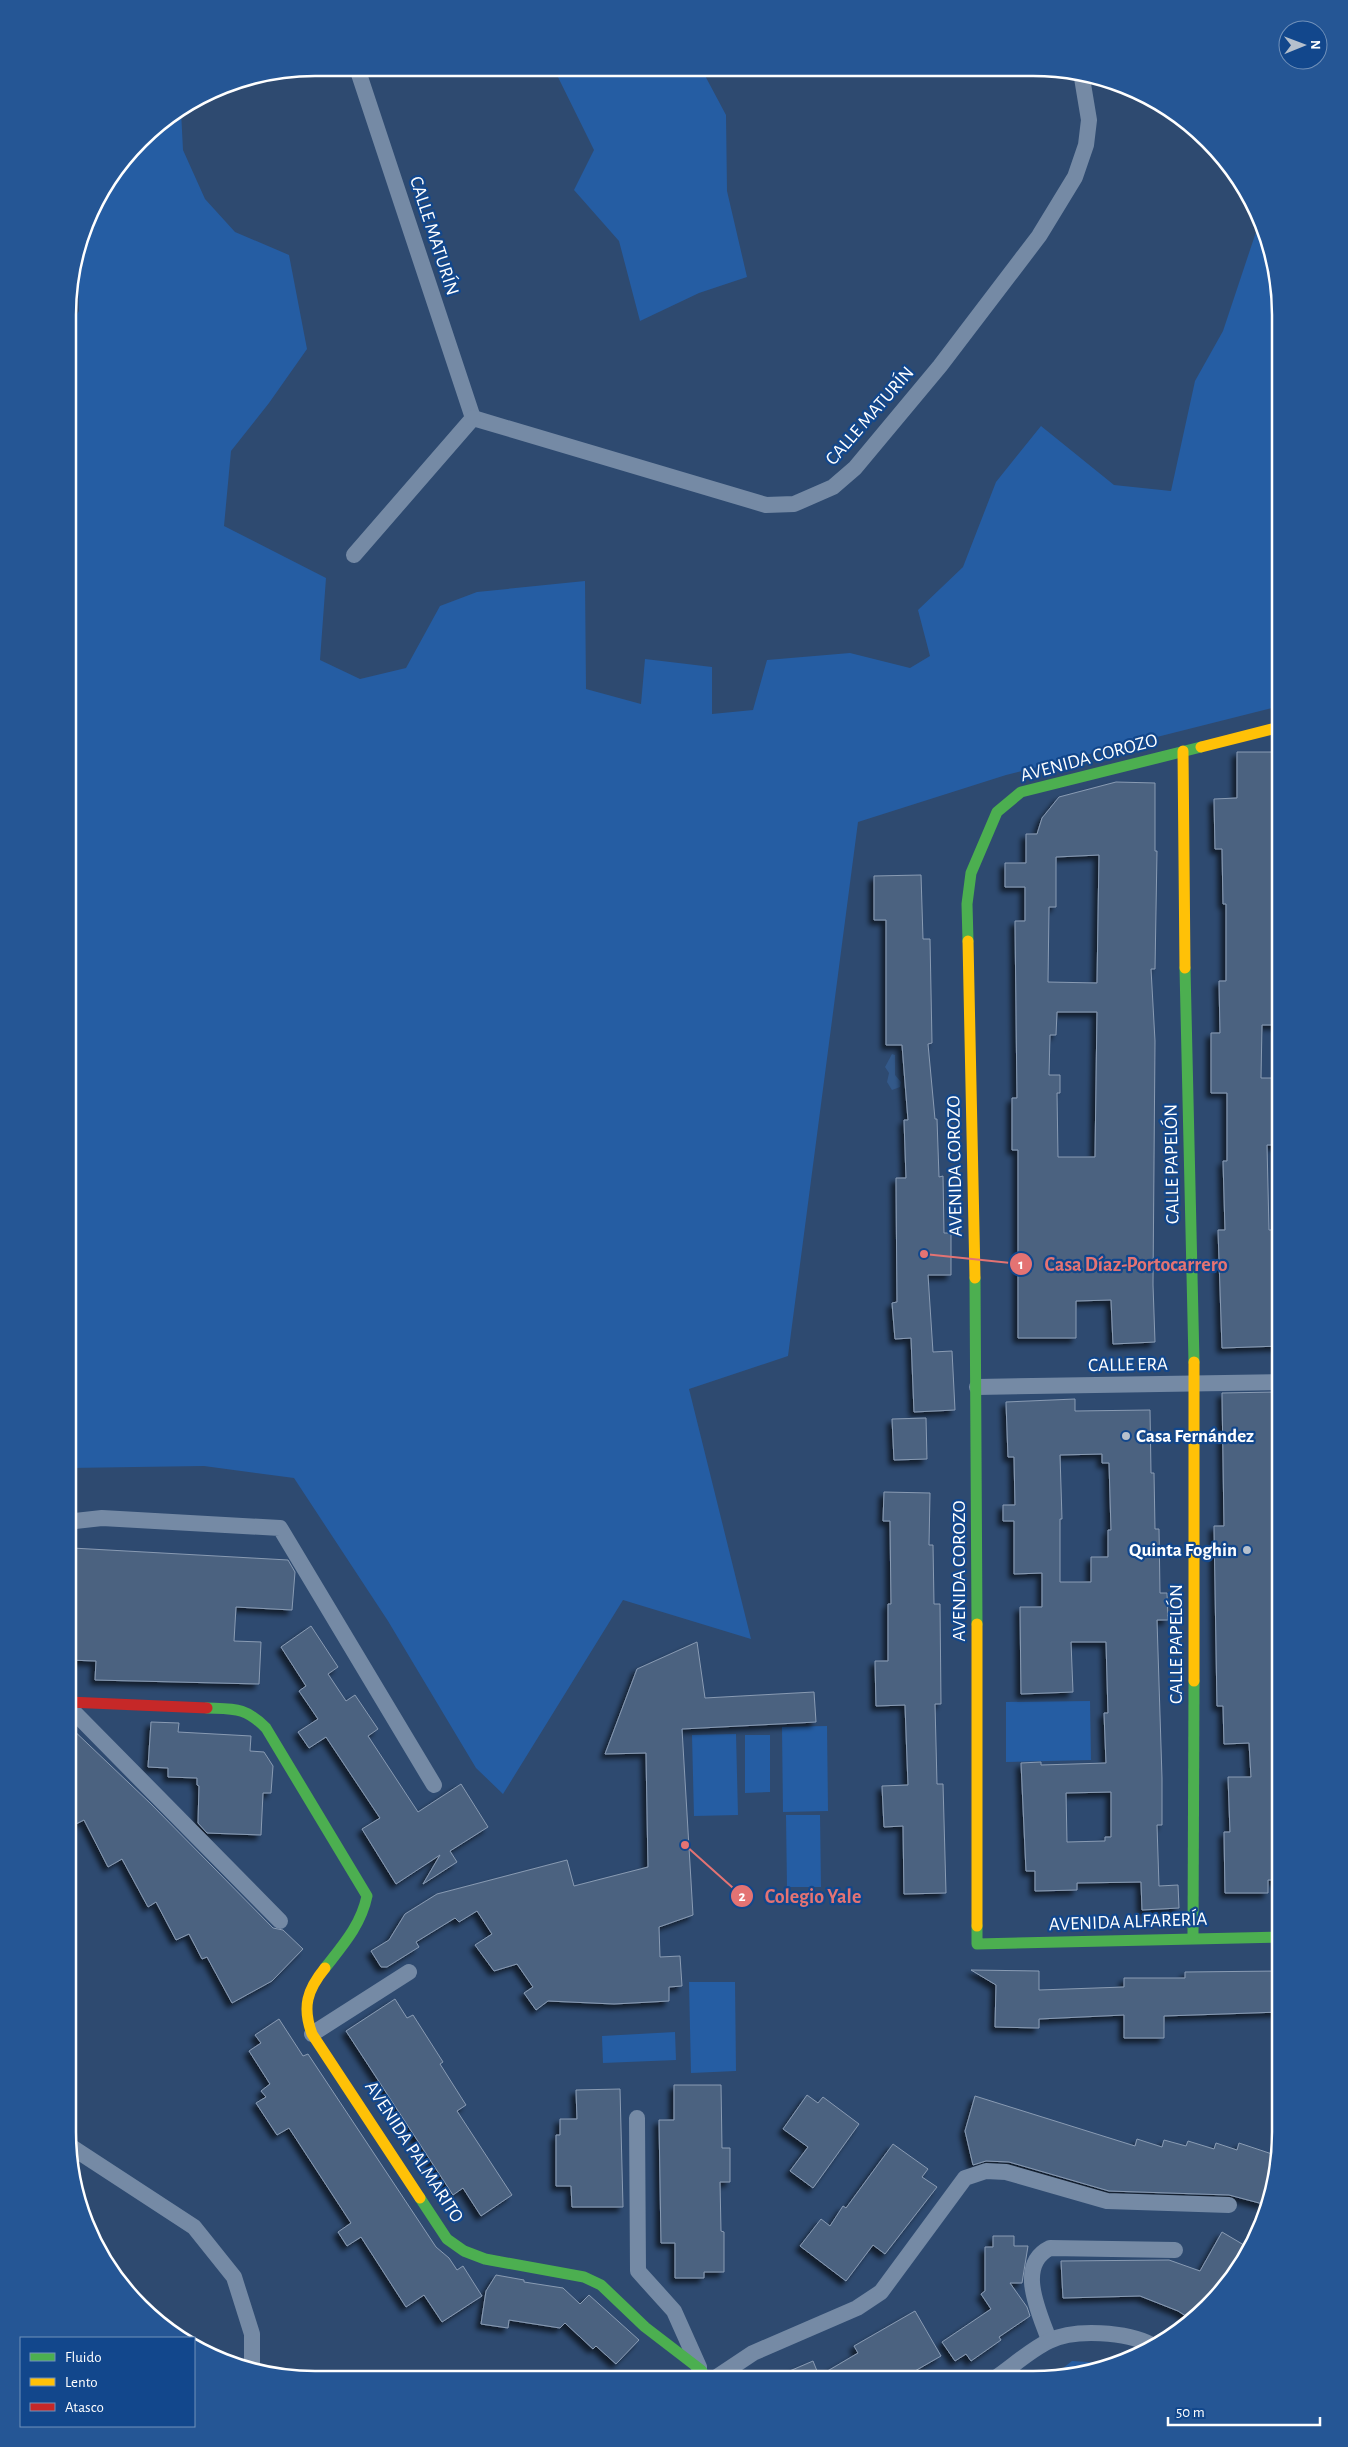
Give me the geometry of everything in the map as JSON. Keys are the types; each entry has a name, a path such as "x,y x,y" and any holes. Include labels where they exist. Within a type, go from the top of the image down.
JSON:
{"street":[{"name":"CALLE MATURÍN","path":"360,76 473,418 766,505 794,504 833,488 855,468 940,366 1039,236 1075,177 1086,145 1089,120 1083,82"},
{"path":"354,555 473,418"},
{"name":"AVENIDA COROZO","path":"977,1944 976,1387 968,904 971,873 997,812 1021,792 1272,729"},
{"name":"CALLE PAPELÓN","path":"1183,751 1185,1020 1195,1384 1193,1937"},
{"name":"CALLE ERA","path":"976,1387 1272,1382"},
{"path":"76,1521 102,1518 280,1528 434,1785"},
{"name":"AVENIDA PALMARITO","path":"76,1702 241,1709 254,1716 266,1728 367,1896 366,1910 359,1926 310,1991 305,2014 312,2034 447,2239 464,2251 485,2259 584,2277 601,2285 653,2333 701,2371"},
{"path":"76,1714 280,1921"},
{"name":"AVENIDA ALFARERÍA","path":"977,1944 1272,1936"},
{"path":"312,2034 409,1972"},
{"path":"637,2118 638,2271 674,2311 704,2371"},
{"path":"77,2155 194,2228 234,2277 252,2334 252,2363"},
{"path":"717,2371 753,2353 857,2308 881,2292 965,2178 986,2171 1006,2172 1107,2202 1229,2205"},
{"path":"1050,2340 1033,2289 1034,2262 1040,2252 1050,2248 1175,2250"},
{"path":"1005,2371 1050,2340 1079,2334 1100,2333 1145,2343"}],"shaded area":[{"path":"557,76 705,76 726,115 727,191 747,277 699,293 640,321 619,241 574,190 594,150"},
{"path":"181,118 183,150 205,199 235,232 289,255 307,349 269,403 231,451 224,526 326,578 320,660 360,679 406,668 440,606 477,592 585,581 586,689 641,704 645,659 712,667 712,714 753,710 767,660 850,653 910,668 930,656 918,610 963,567 996,482 1041,426 1114,485 1171,491 1195,381 1223,331 1256,231 1264,253 1270,284 1272,315 1272,708 1006,775 858,822 788,1356 689,1389 751,1639 623,1600 503,1794 476,1768 388,1621 294,1478 204,1466 76,1468 76,316 79,311 78,282 84,253 94,224 108,196 146,146"},
{"path":"892,1054 895,1055 895,1075 901,1082 900,1087 892,1090 887,1082 889,1073 885,1067"},
{"path":"1090,1701 1091,1760 1006,1762 1006,1702"},
{"path":"827,1726 828,1811 783,1812 782,1727"},
{"path":"736,1734 738,1815 694,1816 692,1735"},
{"path":"745,1735 770,1735 770,1792 745,1793"},
{"path":"786,1815 820,1815 821,1887 787,1887"},
{"path":"689,1982 735,1982 736,2071 691,2073"},
{"path":"675,2032 676,2060 603,2063 602,2036"},
{"path":"1072,2361 1096,2363 1064,2369 1062,2369"}],"building":[{"path":"1237,752 1272,752 1272,1025 1262,1025 1261,1078 1272,1078 1272,1145 1267,1145 1269,1230 1272,1230 1272,1346 1222,1348 1218,1230 1225,1230 1223,1161 1227,1161 1227,1093 1211,1093 1211,1033 1220,1033 1219,981 1226,981 1226,904 1223,904 1222,849 1215,849 1214,799 1237,798"},
{"path":"1116,782 1155,783 1155,851 1157,851 1155,969 1151,969 1155,1041 1153,1285 1155,1342 1113,1344 1111,1300 1076,1301 1076,1338 1018,1338 1018,1150 1012,1150 1012,1098 1017,1098 1015,921 1025,921 1025,887 1005,887 1005,863 1026,863 1026,834 1037,834 1042,818 1059,797","holes":["1099,855 1097,983 1048,982 1049,907 1056,907 1056,857","1057,1012 1097,1012 1095,1157 1058,1157 1057,1093 1060,1093 1060,1075 1049,1075 1050,1035 1056,1035"]},
{"path":"921,875 923,939 930,939 932,1043 928,1044 935,1119 937,1119 939,1177 943,1176 944,1233 951,1233 951,1275 928,1275 933,1352 952,1351 955,1410 914,1412 911,1338 895,1339 892,1303 897,1302 896,1178 906,1178 904,1120 908,1120 902,1045 886,1045 886,920 874,920 874,876"},
{"path":"1272,1392 1272,1880 1268,1880 1268,1893 1225,1893 1224,1832 1230,1832 1228,1777 1251,1777 1249,1743 1224,1744 1223,1706 1217,1706 1214,1526 1224,1526 1222,1393"},
{"path":"1075,1399 1075,1411 1150,1410 1151,1473 1154,1473 1155,1529 1159,1529 1160,1593 1167,1593 1168,1620 1157,1620 1162,1778 1162,1825 1157,1825 1159,1886 1178,1885 1179,1908 1142,1910 1141,1882 1077,1883 1077,1890 1035,1891 1035,1871 1026,1871 1021,1763 1041,1762 1041,1765 1106,1763 1104,1713 1108,1713 1106,1642 1071,1642 1073,1692 1021,1694 1020,1607 1042,1607 1042,1573 1014,1574 1014,1521 1003,1521 1003,1505 1015,1505 1014,1457 1008,1457 1006,1402","holes":["1102,1454 1102,1463 1109,1463 1111,1530 1108,1530 1108,1557 1091,1557 1091,1582 1060,1582 1060,1519 1062,1519 1060,1455","1111,1792 1111,1837 1105,1837 1105,1841 1067,1842 1066,1793"]},
{"path":"926,1418 927,1459 894,1460 892,1419"},
{"path":"884,1492 930,1493 929,1545 933,1545 934,1604 940,1604 941,1704 935,1704 937,1784 943,1784 946,1893 904,1894 903,1826 884,1827 882,1786 908,1785 905,1705 876,1706 875,1661 888,1661 888,1604 891,1604 890,1521 883,1521"},
{"path":"76,1548 288,1560 295,1572 292,1610 236,1607 234,1641 261,1642 259,1684 95,1680 96,1661 76,1660"},
{"path":"311,1626 338,1667 328,1674 346,1701 355,1695 378,1729 368,1736 418,1812 461,1784 488,1827 450,1851 457,1862 423,1884 440,1855 396,1884 362,1829 380,1818 326,1737 309,1748 298,1732 318,1719 299,1691 306,1686 281,1647"},
{"path":"697,1642 705,1698 814,1692 816,1722 682,1729 693,1915 659,1927 660,1957 680,1956 682,1986 669,1987 669,2001 614,2004 548,2001 536,2010 524,1993 533,1987 517,1964 494,1971 475,1945 492,1934 477,1911 459,1922 455,1918 416,1942 419,1947 387,1967 381,1967 371,1951 389,1940 405,1914 437,1894 567,1860 574,1886 648,1867 646,1753 605,1754 637,1669"},
{"path":"151,1722 179,1723 178,1732 251,1736 250,1751 264,1752 273,1766 271,1793 263,1793 261,1835 207,1833 198,1823 199,1786 197,1785 197,1778 168,1777 168,1768 148,1767"},
{"path":"76,1733 150,1803 273,1928 283,1930 303,1949 272,1981 232,2003 207,1957 202,1959 189,1934 176,1940 156,1902 148,1907 122,1859 108,1867 84,1820 76,1824"},
{"path":"971,1970 1039,1971 1039,1990 1124,1987 1124,1978 1185,1978 1185,1972 1272,1971 1272,2012 1164,2016 1164,2038 1124,2038 1124,2015 1039,2019 1039,2028 995,2027 996,1985"},
{"path":"395,1999 407,2018 413,2015 443,2062 440,2064 466,2105 457,2111 512,2195 481,2216 463,2188 453,2195 346,2031"},
{"path":"279,2019 303,2056 308,2054 436,2247 449,2258 457,2270 463,2266 482,2296 442,2322 424,2295 406,2307 361,2237 347,2246 338,2232 351,2223 289,2128 277,2135 256,2103 266,2097 261,2091 270,2084 249,2051 261,2043 255,2035"},
{"path":"674,2085 721,2085 722,2148 730,2148 730,2182 720,2182 721,2231 724,2232 724,2272 704,2272 704,2278 675,2278 675,2243 661,2243 659,2120 674,2120"},
{"path":"620,2089 623,2207 572,2207 571,2186 556,2186 556,2135 560,2135 560,2119 577,2119 576,2090"},
{"path":"807,2095 818,2103 823,2097 859,2124 813,2188 790,2171 808,2147 783,2129"},
{"path":"975,2096 1135,2146 1137,2139 1162,2147 1164,2140 1186,2146 1188,2141 1214,2149 1216,2143 1237,2150 1239,2143 1271,2154 1270,2163 1261,2203 1229,2195 1109,2191 1009,2162 986,2161 973,2165 965,2131"},
{"path":"893,2144 928,2169 922,2177 937,2187 885,2254 873,2245 846,2281 800,2246 821,2219 830,2226 843,2206 846,2208"},
{"path":"1222,2232 1243,2245 1222,2277 1202,2301 1185,2315 1140,2296 1063,2298 1061,2261 1169,2260 1200,2271"},
{"path":"993,2236 1014,2236 1014,2246 1028,2246 1022,2283 1010,2283 1027,2307 1030,2316 999,2337 1001,2340 971,2361 966,2354 955,2361 942,2342 991,2309 981,2294 985,2291 985,2247 993,2247"},
{"path":"496,2275 524,2280 524,2282 563,2288 580,2304 589,2295 639,2340 616,2364 596,2346 593,2349 565,2323 560,2328 509,2320 508,2328 481,2324 486,2291"},
{"path":"915,2311 941,2356 915,2371 827,2371 858,2353 854,2346"},
{"path":"813,2361 817,2371 790,2371"}],"traffic: fast":[{"path":"968,941 967,904 971,873 997,812 1021,792 1201,747"},
{"path":"1185,968 1194,1362"},
{"path":"975,1278 977,1624"},
{"path":"1193,1937 1194,1681"},
{"path":"207,1708 239,1710 252,1716 266,1728 367,1896 356,1925 345,1943 325,1968"},
{"path":"977,1926 977,1944 1272,1937"},
{"path":"420,2198 447,2239 464,2251 485,2259 584,2277 601,2285 645,2327 702,2371"}],"traffic: slow":[{"path":"1201,747 1272,729"},
{"path":"1183,751 1185,968"},
{"path":"968,941 975,1278"},
{"path":"1194,1362 1194,1681"},
{"path":"977,1624 977,1926"},
{"path":"325,1968 310,1991 308,1999 307,2015 312,2034 420,2198"}],"traffic: jam":[{"path":"76,1702 207,1708"}],"place":[{"name":"Casa Díaz-Portocarrero","path":"924,1254"},
{"name":"Casa Fernández","path":"1126,1436"},
{"name":"Quinta Foghin","path":"1247,1550"},
{"name":"Colegio Yale","path":"685,1845"}]}
